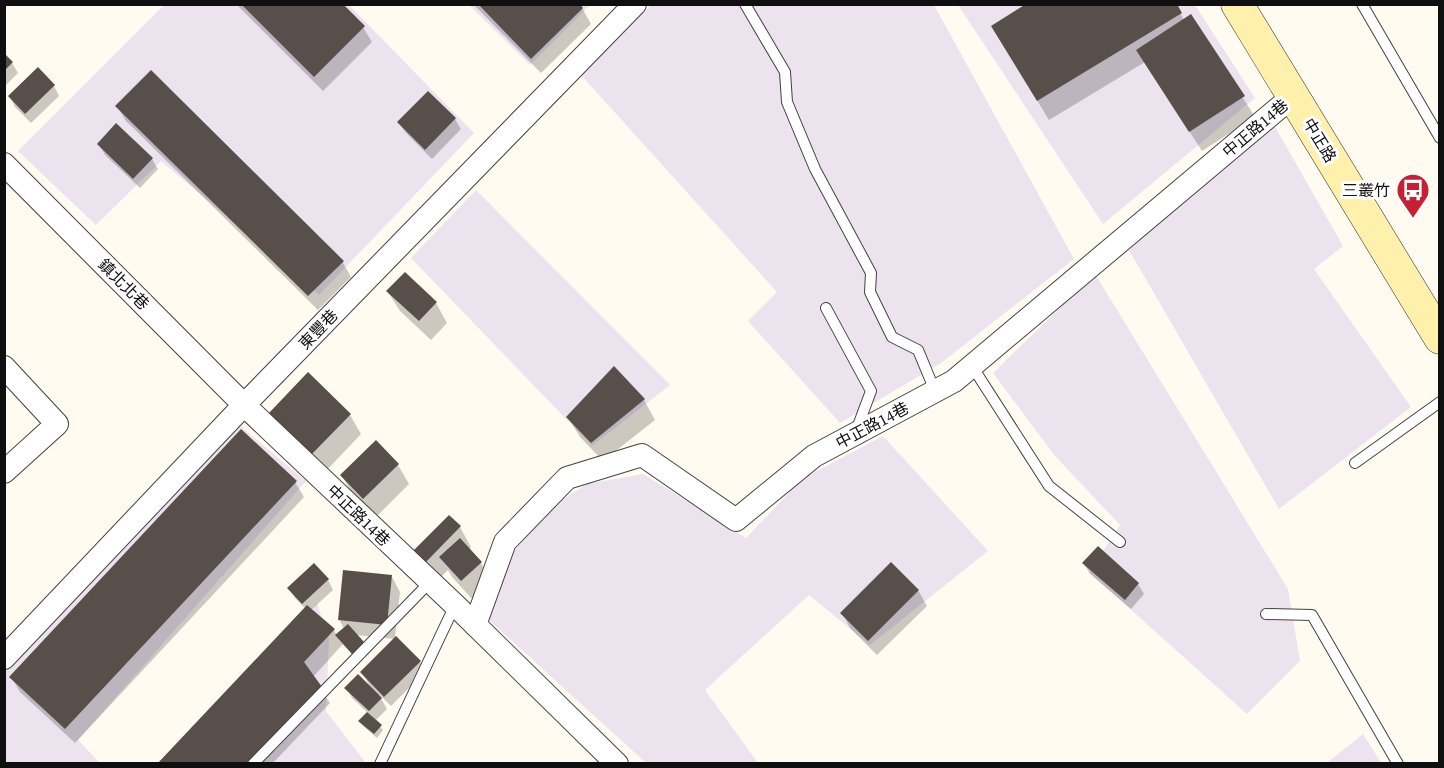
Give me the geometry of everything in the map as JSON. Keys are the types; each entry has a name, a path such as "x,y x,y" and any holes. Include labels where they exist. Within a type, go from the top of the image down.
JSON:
{"main road":[{"name":"中正路","path":"1237,4 1440,338"}],"street":[{"name":"東豐巷","path":"4,658 244,405 635,4"},
{"name":"中正路14巷","path":"475,625 506,542 567,478 642,455 736,520 814,456 954,381 1293,96"},
{"name":"鎮北北巷","path":"4,164 244,405"},
{"path":"4,367 57,424 4,472"},
{"name":"中正路14巷","path":"244,405 617,764"}],"lane":[{"path":"745,4 785,72 787,102 815,169 871,273 870,292 892,337 918,350 935,391"},
{"path":"1362,4 1440,138"},
{"path":"826,308 871,392 855,434"},
{"path":"972,366 1049,486 1120,542"},
{"path":"1355,463 1440,402"},
{"path":"253,764 430,582"},
{"path":"380,764 454,605"},
{"path":"1266,614 1312,615 1398,764"}],"shaded area":[{"path":"165,4 349,5 474,133 319,295 161,161 96,225 18,151"},
{"path":"469,5 590,5 530,65"},
{"path":"651,5 934,5 1074,259 941,363 840,423 748,321 777,292 581,75"},
{"path":"958,5 1195,5 1255,98 1103,224"},
{"path":"1274,125 1343,246 1314,269 1411,407 1279,509 1129,250"},
{"path":"476,190 670,385 592,446 411,258"},
{"path":"1095,274 1288,589 1300,661 1247,714 1089,572 1120,525 1055,456 993,373"},
{"path":"239,425 306,481 78,740 100,763 5,763 4,667"},
{"path":"883,436 988,551 870,645 809,595 705,690 758,763 646,763 488,619 514,551 551,507 587,484 643,474 746,538 802,479"},
{"path":"317,603 329,639 326,711 366,763 171,764"},
{"path":"1363,734 1381,763 1327,763"}],"building":[{"path":"241,4 343,4 365,26 314,77"},
{"path":"478,4 580,4 583,8 531,59"},
{"path":"1026,4 1177,4 1182,13 1037,101 991,26"},
{"path":"1191,14 1245,96 1189,132 1136,50"},
{"path":"4,53 13,62 4,71"},
{"path":"38,67 55,85 25,114 8,96"},
{"path":"151,70 344,261 308,296 115,106"},
{"path":"428,91 456,118 425,150 397,122"},
{"path":"116,123 153,158 133,179 97,144"},
{"path":"405,272 437,302 419,321 386,291"},
{"path":"614,366 645,399 591,443 566,417"},
{"path":"308,372 351,414 312,454 269,413"},
{"path":"241,429 297,481 65,729 9,677"},
{"path":"376,440 399,464 363,499 340,475"},
{"path":"449,515 461,526 425,563 413,551"},
{"path":"460,538 482,562 461,581 439,557"},
{"path":"1098,546 1139,583 1125,600 1082,563"},
{"path":"891,562 919,590 868,641 840,613"},
{"path":"314,563 329,579 302,604 287,588"},
{"path":"343,570 392,575 387,625 338,620"},
{"path":"307,605 335,629 304,662 322,687 250,764 157,764"},
{"path":"348,624 364,642 352,654 335,635"},
{"path":"396,636 421,661 384,697 360,672"},
{"path":"358,674 382,698 369,711 344,688"},
{"path":"367,712 382,725 374,734 358,721"}],"place":[{"name":"三叢竹","path":"1413,219"}]}
